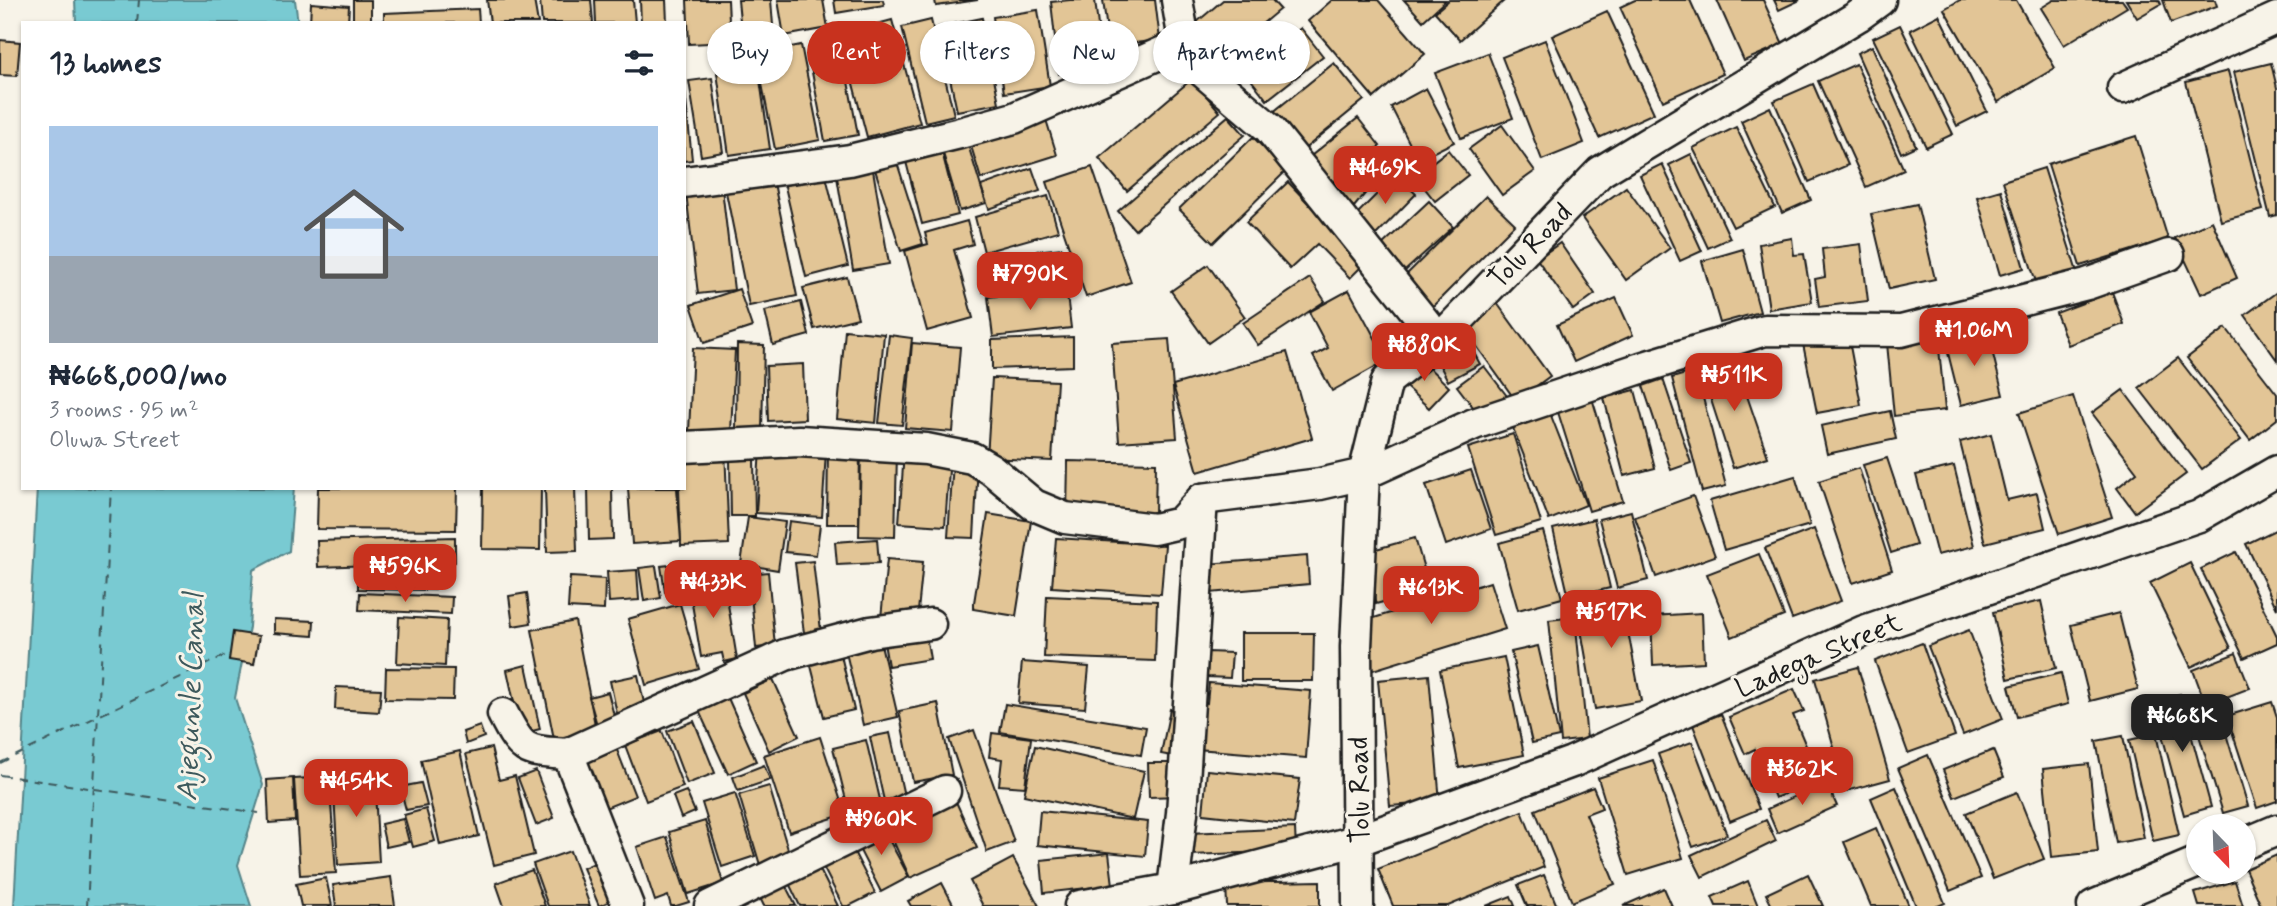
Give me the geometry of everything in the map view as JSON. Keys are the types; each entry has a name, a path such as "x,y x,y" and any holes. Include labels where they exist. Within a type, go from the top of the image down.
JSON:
{"street":[{"path":"1177,0 1182,21"},
{"name":"Tolu Road","path":"1358,906 1356,647 1364,474 1387,380 1438,340 1600,172 1858,16 1880,0"},
{"path":"2123,88 2277,18"},
{"path":"686,182 850,160 960,133 1014,118 1153,57"},
{"path":"1217,84 1269,128 1438,340"},
{"path":"686,447 799,440 926,449 972,458 991,468 1034,505 1065,518 1154,529 1180,523 1202,499 1320,484 1364,474 1474,424 1765,330 1901,331 2087,284 2169,255"},
{"name":"Ladega Street","path":"1080,906 1172,889 1359,840 1572,762 1864,631 2199,516 2277,471"},
{"path":"1172,889 1182,813 1202,499"},
{"path":"503,714 517,741 534,752 568,754 785,655 870,632 929,624"},
{"path":"568,754 628,906"},
{"path":"710,906 945,791"},
{"path":"2256,839 2277,830"},
{"path":"2092,906 2186,867"}],"water":[{"path":"75,0 295,0 298,21 76,21"},
{"name":"Ajegunle Canal","path":"37,490 294,490 289,551 253,570 249,627 235,698 263,785 238,865 251,906 14,906"}],"building":[{"path":"353,0 371,0 371,21 353,21"},
{"path":"487,0 534,0 538,21 490,21"},
{"path":"540,0 591,0 593,21 542,21"},
{"path":"595,0 633,0 635,21 596,21"},
{"path":"640,0 666,0 667,21 641,21"},
{"path":"687,0 728,0 729,21 707,21 707,43 689,44"},
{"path":"738,0 771,0 773,21 740,21"},
{"path":"778,0 823,0 827,21 807,21 807,32 793,34 793,21 782,21"},
{"path":"834,0 883,0 884,5 836,13"},
{"path":"935,0 978,0 936,6"},
{"path":"1095,0 1097,21 1053,21 1051,2"},
{"path":"1103,0 1155,0 1158,21 1153,21 1153,41 1139,42 1139,21 1106,21"},
{"path":"1223,0 1272,0 1280,9 1266,21 1198,21"},
{"path":"1332,0 1378,0 1425,54 1374,98 1308,21"},
{"path":"1404,0 1446,0 1423,21"},
{"path":"1449,0 1505,0 1460,40 1435,12"},
{"path":"1635,0 1690,0 1723,74 1663,101 1620,7"},
{"path":"1717,0 1763,0 1783,44 1744,61"},
{"path":"1774,0 1800,0 1779,10"},
{"path":"1960,0 2016,0 2055,68 1998,102 1944,9"},
{"path":"2054,0 2122,0 2127,7 2064,45 2041,8"},
{"path":"2126,0 2159,0 2161,4 2137,18"},
{"path":"2163,0 2215,0 2217,6 2171,23"},
{"path":"311,3 349,6 348,21 310,21"},
{"path":"478,9 479,21 384,21 384,13"},
{"path":"1038,10 1050,86 1004,93 1003,84 1035,84 1035,21 994,21 993,17"},
{"path":"1607,11 1654,113 1599,138 1552,36"},
{"path":"1939,15 1987,111 1957,126 1910,30"},
{"path":"920,23 920,84 946,84 954,115 925,122 906,44 906,26"},
{"path":"1900,25 1953,134 1926,147 1873,38"},
{"path":"1310,39 1323,56 1310,66"},
{"path":"0,40 20,42 17,76 0,75"},
{"path":"1545,40 1584,143 1542,160 1502,57"},
{"path":"801,45 820,140 775,149 762,84 793,84 793,47"},
{"path":"1872,46 1916,146 1901,153 1857,53"},
{"path":"1488,53 1513,118 1461,138 1435,73"},
{"path":"1334,63 1364,100 1302,151 1272,113"},
{"path":"2271,63 2277,88 2277,215 2270,217 2234,72"},
{"path":"1856,64 1904,170 1866,187 1818,81"},
{"path":"2228,71 2263,210 2221,221 2186,82"},
{"path":"906,72 920,123 867,137 853,84 906,84"},
{"path":"707,79 707,84 713,84 723,152 701,156 689,81"},
{"path":"719,84 761,84 770,149 729,155"},
{"path":"814,84 848,84 858,135 825,141"},
{"path":"951,84 995,84 999,103 957,111"},
{"path":"1186,84 1196,84 1220,112 1127,191 1099,158"},
{"path":"1254,84 1287,84 1267,100"},
{"path":"1813,84 1848,165 1809,182 1774,101"},
{"path":"1426,88 1454,142 1418,160 1391,107"},
{"path":"686,101 692,160 686,161"},
{"path":"1770,107 1811,200 1782,213 1741,121"},
{"path":"1044,113 1057,155 981,179 968,136"},
{"path":"1228,116 1245,135 1135,230 1118,211"},
{"path":"1358,118 1380,146 1332,183 1311,156"},
{"path":"1502,125 1535,171 1502,195 1469,149"},
{"path":"1736,127 1775,207 1733,227 1693,148"},
{"path":"965,135 986,203 960,211 940,143"},
{"path":"2136,136 2168,239 2080,266 2048,164"},
{"path":"1253,137 1286,171 1213,243 1179,209"},
{"path":"939,140 958,215 922,224 903,150"},
{"path":"893,150 923,244 901,251 871,157"},
{"path":"1448,150 1468,175 1435,201 1415,176"},
{"path":"1372,153 1388,166 1354,207 1338,194"},
{"path":"1691,154 1730,238 1708,248 1669,165"},
{"path":"1662,164 1702,251 1680,261 1640,175"},
{"path":"1092,167 1131,282 1086,297 1047,182"},
{"path":"1032,168 1040,191 989,209 981,186"},
{"path":"2044,168 2077,272 2037,285 2003,181"},
{"path":"873,170 889,264 853,270 837,177"},
{"path":"825,172 848,266 806,277 784,182"},
{"path":"772,173 797,296 749,306 724,182"},
{"path":"1396,175 1416,194 1374,237 1354,217"},
{"path":"721,180 734,290 698,294 686,184"},
{"path":"1288,182 1365,263 1350,278 1317,244 1290,269 1246,222"},
{"path":"1626,187 1670,248 1626,280 1582,218"},
{"path":"2001,190 2024,268 2000,275 1977,197"},
{"path":"1048,196 1058,231 984,252 975,217"},
{"path":"1486,196 1515,224 1428,311 1399,282"},
{"path":"1429,201 1453,227 1405,271 1381,246"},
{"path":"1917,204 1935,279 1889,289 1871,214"},
{"path":"967,221 973,244 954,250 973,318 927,331 905,251 928,244 925,233"},
{"path":"2212,221 2237,278 2201,294 2175,238"},
{"path":"1792,238 1794,255 1804,254 1812,302 1769,309 1759,244"},
{"path":"1560,243 1595,294 1573,310 1537,259"},
{"path":"1861,244 1868,301 1819,307 1815,279 1825,277 1822,249"},
{"path":"1062,248 1066,283 983,292 980,257"},
{"path":"1743,249 1760,312 1720,323 1702,261"},
{"path":"1208,265 1245,317 1208,343 1171,291"},
{"path":"847,277 858,318 814,329 803,288"},
{"path":"1310,278 1325,301 1258,345 1243,323"},
{"path":"1066,287 1071,328 993,337 988,297"},
{"path":"739,289 752,327 704,343 691,305"},
{"path":"1349,290 1387,360 1332,391 1313,356 1328,348 1309,312"},
{"path":"2112,292 2124,324 2068,345 2056,313"},
{"path":"2277,292 2277,360 2245,315"},
{"path":"1616,298 1633,335 1574,362 1557,325"},
{"path":"1494,299 1550,376 1516,401 1460,323"},
{"path":"801,302 809,335 773,345 765,311"},
{"path":"1937,328 1945,410 1894,416 1886,333"},
{"path":"2226,328 2277,394 2277,419 2250,440 2187,358"},
{"path":"845,330 884,334 876,423 837,419"},
{"path":"1987,330 2003,395 1961,405 1945,341"},
{"path":"889,335 912,338 902,425 879,423"},
{"path":"1848,335 1861,405 1817,413 1803,344"},
{"path":"1073,337 1073,366 992,369 992,340"},
{"path":"1466,338 1480,364 1448,381 1434,354"},
{"path":"1169,339 1177,438 1119,442 1112,343"},
{"path":"912,343 960,347 953,432 905,428"},
{"path":"737,344 764,345 762,431 736,430"},
{"path":"693,348 735,350 731,432 689,431"},
{"path":"1287,352 1312,438 1198,472 1173,385"},
{"path":"1419,358 1449,387 1429,408 1398,380"},
{"path":"1734,358 1768,457 1733,468 1701,369"},
{"path":"2178,358 2241,440 2202,469 2139,388"},
{"path":"803,364 805,419 768,421 766,366"},
{"path":"1484,366 1507,396 1480,416 1457,386"},
{"path":"1696,371 1726,486 1702,492 1672,378"},
{"path":"992,378 1057,381 1052,461 987,458"},
{"path":"1663,379 1691,463 1671,470 1643,386"},
{"path":"1635,390 1655,468 1624,476 1604,398"},
{"path":"2123,390 2186,474 2135,512 2117,488 2137,472 2092,413"},
{"path":"2073,396 2112,517 2059,534 2019,413"},
{"path":"1592,398 1623,501 1589,511 1557,409"},
{"path":"1890,411 1896,439 1827,454 1821,426"},
{"path":"1550,413 1586,505 1549,520 1513,428"},
{"path":"1513,434 1541,522 1496,535 1468,448"},
{"path":"1991,434 2007,500 2037,493 2045,528 1985,543 1960,442"},
{"path":"760,448 826,451 822,517 756,513"},
{"path":"828,448 860,448 859,524 827,524"},
{"path":"725,449 729,544 681,546 679,490 686,490 686,451"},
{"path":"861,451 897,453 895,537 859,536"},
{"path":"904,452 950,456 945,526 899,523"},
{"path":"1887,458 1916,545 1891,553 1863,465"},
{"path":"754,459 755,516 731,516 730,460"},
{"path":"1068,461 1156,463 1155,514 1067,512"},
{"path":"953,462 978,464 974,538 948,537"},
{"path":"1954,466 1974,546 1937,555 1916,475"},
{"path":"1859,468 1892,570 1853,583 1819,481"},
{"path":"1471,470 1491,529 1446,545 1426,485"},
{"path":"1795,476 1810,525 1724,550 1710,501"},
{"path":"318,490 457,490 456,530 317,529"},
{"path":"483,490 541,490 540,550 482,549"},
{"path":"545,490 575,490 577,551 547,552"},
{"path":"588,490 612,490 613,539 589,540"},
{"path":"628,490 677,490 681,541 632,544"},
{"path":"1693,496 1715,556 1656,577 1635,517"},
{"path":"1631,511 1648,580 1617,588 1599,519"},
{"path":"988,514 1031,521 1016,616 973,609"},
{"path":"748,517 785,522 778,570 741,564"},
{"path":"1594,519 1610,588 1569,598 1553,529"},
{"path":"789,521 820,525 816,555 785,552"},
{"path":"1814,529 1841,601 1792,619 1765,548"},
{"path":"2277,529 2277,609 2246,544"},
{"path":"1543,531 1562,598 1518,610 1499,543"},
{"path":"455,537 455,562 318,567 317,541"},
{"path":"1056,538 1165,545 1161,594 1052,587"},
{"path":"1415,538 1430,589 1376,604 1362,553"},
{"path":"877,539 879,563 837,565 835,542"},
{"path":"2236,552 2277,636 2277,643 2244,658 2201,569"},
{"path":"1759,554 1784,616 1732,637 1707,574"},
{"path":"1307,556 1309,584 1210,593 1207,564"},
{"path":"887,559 923,562 917,621 881,618"},
{"path":"813,561 821,631 804,633 795,563"},
{"path":"697,562 700,588 665,592 661,566"},
{"path":"2190,563 2231,648 2191,667 2150,583"},
{"path":"656,566 661,598 644,601 639,568"},
{"path":"637,570 639,600 609,602 607,572"},
{"path":"358,572 435,573 435,590 358,589"},
{"path":"768,572 775,646 756,648 749,574"},
{"path":"570,577 605,579 604,610 568,608"},
{"path":"724,580 737,659 724,662 722,653 701,657 689,586"},
{"path":"1490,582 1505,629 1373,670 1358,623"},
{"path":"360,593 452,597 451,614 359,610"},
{"path":"527,593 531,623 513,626 509,596"},
{"path":"1047,596 1157,601 1155,661 1044,657"},
{"path":"1640,596 1645,623 1627,626 1641,701 1595,709 1577,607"},
{"path":"2041,601 2056,668 2008,679 1993,612"},
{"path":"680,604 699,669 646,685 628,619"},
{"path":"1702,613 1704,662 1653,665 1651,616"},
{"path":"2119,613 2138,689 2090,701 2071,625"},
{"path":"399,617 447,620 445,666 397,663"},
{"path":"1575,617 1587,739 1561,742 1549,620"},
{"path":"274,619 314,621 313,636 274,633"},
{"path":"575,621 596,730 554,739 532,630"},
{"path":"925,630 930,659 888,666 883,637"},
{"path":"1969,630 2003,719 1963,735 1928,646"},
{"path":"233,632 259,636 254,664 229,660"},
{"path":"1241,633 1314,633 1313,681 1241,681"},
{"path":"880,640 898,717 863,725 845,648"},
{"path":"1922,643 1955,736 1908,753 1875,661"},
{"path":"1538,646 1559,737 1532,743 1511,652"},
{"path":"840,651 854,710 824,717 809,658"},
{"path":"1208,652 1232,653 1230,678 1207,677"},
{"path":"2236,653 2250,688 2206,705 2193,670"},
{"path":"1504,657 1524,755 1459,768 1440,670"},
{"path":"1022,662 1089,667 1085,708 1018,703"},
{"path":"526,665 540,729 521,734 507,670"},
{"path":"1858,667 1890,779 1846,791 1815,679"},
{"path":"386,668 454,669 453,700 385,699"},
{"path":"2061,673 2068,704 2017,717 2009,686"},
{"path":"638,675 647,717 619,723 610,681"},
{"path":"1429,675 1440,802 1390,806 1378,680"},
{"path":"773,679 799,736 769,751 743,693"},
{"path":"1209,683 1311,691 1306,758 1197,749 1200,702 1207,703"},
{"path":"336,687 381,689 379,712 335,709"},
{"path":"1794,689 1804,711 1793,715 1820,779 1775,798 1755,749 1745,754 1729,717"},
{"path":"608,692 615,720 597,725 589,697"},
{"path":"2180,694 2211,807 2184,815 2153,702"},
{"path":"728,698 756,761 728,774 699,711"},
{"path":"2272,702 2277,717 2277,801 2257,808 2227,716"},
{"path":"938,703 952,775 913,782 899,711"},
{"path":"1005,704 1146,727 1141,755 1000,732"},
{"path":"1170,709 1181,711 1172,756 1161,754"},
{"path":"2219,711 2248,806 2223,813 2194,719"},
{"path":"1721,714 1759,809 1730,821 1693,725"},
{"path":"694,721 715,773 687,784 667,731"},
{"path":"480,726 484,737 466,744 463,732"},
{"path":"974,730 1014,842 987,852 949,739"},
{"path":"662,731 683,787 646,801 625,745"},
{"path":"890,733 904,796 884,801 870,737"},
{"path":"992,733 1031,738 1025,787 999,785 1002,759 989,757"},
{"path":"2156,734 2179,835 2153,841 2129,740"},
{"path":"2123,736 2144,838 2116,843 2096,741"},
{"path":"820,737 845,814 789,832 764,755"},
{"path":"866,740 882,808 850,816 833,748"},
{"path":"1692,742 1727,835 1693,847 1658,754"},
{"path":"1035,746 1144,771 1133,819 1024,795"},
{"path":"491,748 499,780 515,776 534,855 494,865 466,754"},
{"path":"617,750 635,796 603,809 586,762"},
{"path":"1993,750 2004,777 1954,797 1943,770"},
{"path":"460,751 479,836 440,845 421,760"},
{"path":"1928,755 1981,878 1950,891 1898,768"},
{"path":"1653,760 1683,858 1628,875 1598,778"},
{"path":"1148,763 1180,763 1180,796 1149,797"},
{"path":"2089,764 2098,852 2052,857 2043,769"},
{"path":"764,765 770,780 738,791 733,777"},
{"path":"1207,770 1300,779 1294,824 1203,814"},
{"path":"536,771 554,818 536,825 518,778"},
{"path":"374,773 379,862 338,865 333,775"},
{"path":"329,777 336,873 300,875 294,779"},
{"path":"293,778 295,821 269,823 267,780"},
{"path":"1826,782 1837,806 1777,833 1767,809"},
{"path":"421,783 427,806 406,810 400,787"},
{"path":"769,786 790,856 760,865 739,795"},
{"path":"1593,787 1602,808 1586,814 1615,884 1572,902 1535,810"},
{"path":"1896,787 1945,903 1938,906 1916,906 1871,798"},
{"path":"686,791 695,812 681,818 673,796"},
{"path":"2017,792 2044,859 1993,879 1966,813"},
{"path":"735,793 755,856 722,867 702,803"},
{"path":"953,795 977,848 910,878 886,825"},
{"path":"426,809 435,841 413,847 404,815"},
{"path":"1040,811 1148,822 1145,856 1037,845"},
{"path":"1522,811 1544,867 1448,906 1393,906 1378,869"},
{"path":"403,819 409,842 386,847 381,824"},
{"path":"1766,820 1776,841 1702,877 1691,855"},
{"path":"705,821 723,883 688,894 669,832"},
{"path":"880,823 909,877 881,892 853,837"},
{"path":"1295,828 1296,851 1191,855 1190,833"},
{"path":"1876,828 1909,906 1871,906 1844,842"},
{"path":"667,837 689,902 676,906 671,906 668,896 655,901 637,847"},
{"path":"851,846 875,893 849,906 843,906 820,861"},
{"path":"570,851 590,906 548,906 533,864"},
{"path":"1109,853 1113,885 1044,893 1041,860"},
{"path":"2277,855 2277,906 2261,906 2251,884 2256,884 2256,864"},
{"path":"1013,858 1039,906 983,906 970,881"},
{"path":"601,860 617,898 599,906 583,868"},
{"path":"815,860 838,906 800,906 785,875"},
{"path":"532,870 545,906 504,906 496,883"},
{"path":"1808,874 1823,906 1772,906 1766,894"},
{"path":"780,875 796,906 764,906 755,888"},
{"path":"1544,875 1557,906 1527,906 1518,885"},
{"path":"391,877 395,906 336,906 333,885"},
{"path":"326,878 332,906 301,906 296,884"},
{"path":"1320,881 1320,906 1227,906 1226,883"},
{"path":"1748,881 1758,906 1716,906 1712,897"},
{"path":"942,883 954,906 911,906 908,901"},
{"path":"2225,884 2236,884 2243,906 2199,906 2195,893"},
{"path":"1664,888 1672,906 1623,906"},
{"path":"1511,896 1515,906 1486,906"}],"ferry route":[{"path":"137,21 139,0"},
{"path":"87,906 111,490"},
{"path":"0,763 230,653"},
{"path":"0,775 259,813"}]}
